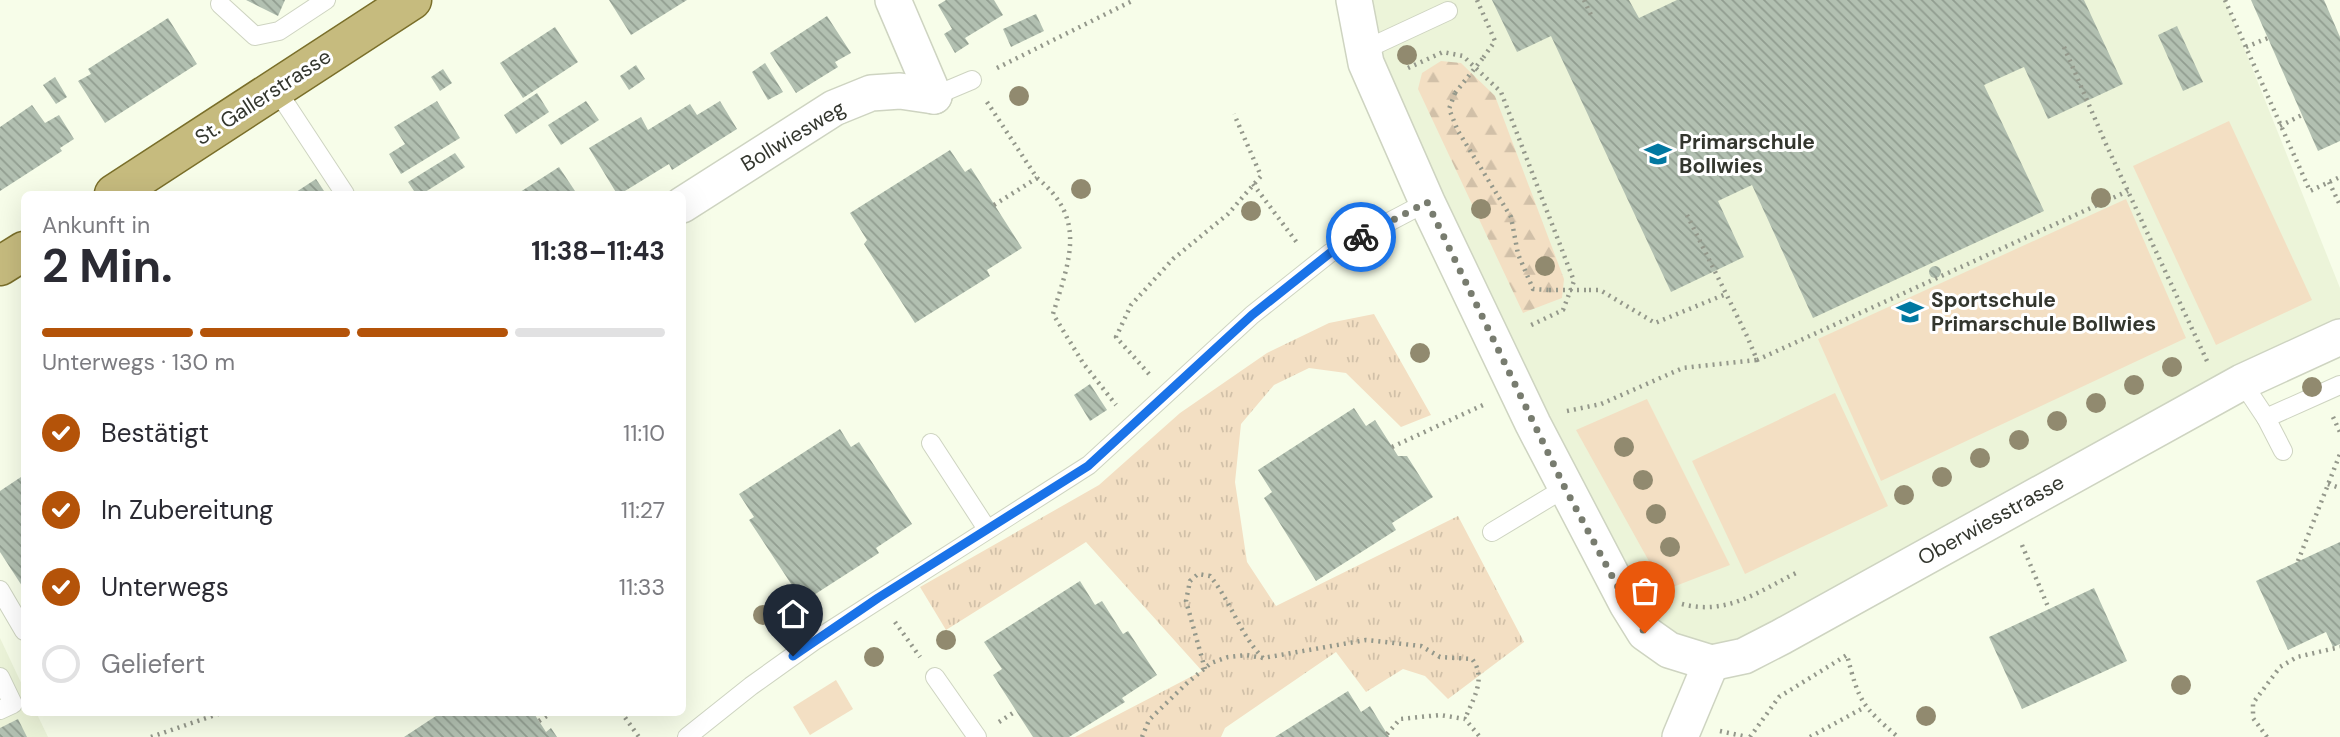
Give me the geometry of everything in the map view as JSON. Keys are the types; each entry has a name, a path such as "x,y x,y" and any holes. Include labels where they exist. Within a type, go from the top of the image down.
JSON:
{"main road":[{"name":"St. Gallerstrasse","path":"132,190 276,89 412,0"},
{"path":"0,266 21,253"}],"street":[{"path":"893,0 934,96"},
{"path":"1354,0 1362,51 1374,85 1427,202 1565,488 1627,604 1645,633 1669,650 1712,663 1680,737"},
{"name":"Bollwiesweg","path":"686,202 834,108 871,93 900,91 934,96"},
{"name":"Oberwiesstrasse","path":"1712,663 1744,656 1781,637 2232,388 2340,337"}],"lane":[{"path":"220,4 255,36 279,31 326,0"},
{"path":"1362,51 1448,11"},
{"path":"934,96 972,80"},
{"path":"276,89 343,191"},
{"path":"687,737 751,686 878,598 1088,466 1252,315 1330,253 1427,202"},
{"path":"2266,418 2340,385"},
{"path":"2232,388 2266,418 2283,451"},
{"path":"931,443 987,529"},
{"path":"1492,533 1565,488"},
{"path":"0,590 21,626"},
{"path":"0,677 13,704 0,710"},
{"path":"934,677 977,737"}],"path":[{"path":"1119,410 1083,363 1053,314 1068,267 1070,221 1047,186 1037,178 972,80 1134,0"},
{"path":"1477,0 1495,41 1455,93 1448,108 1458,131 1511,217 1518,254 1533,289 1600,290 1655,323 1726,294"},
{"path":"1584,0 1592,17"},
{"path":"2225,0 2310,191 2340,177"},
{"path":"2246,47 2268,37"},
{"path":"2064,47 2128,191 2232,388"},
{"path":"1374,85 1443,52 1463,56 1501,92 1574,281 1563,310 1495,342"},
{"path":"1152,377 1116,337 1132,305 1173,259 1228,214 1261,176 1234,114"},
{"path":"2280,126 2302,116"},
{"path":"994,205 1037,178"},
{"path":"2329,182 2340,205"},
{"path":"1253,184 1303,250"},
{"path":"1557,414 1601,404 1683,368 1757,360 2128,191"},
{"path":"1687,215 1757,360"},
{"path":"1392,447 1517,389"},
{"path":"2298,561 2340,454"},
{"path":"2328,484 2340,488"},
{"path":"2007,511 2049,609"},
{"path":"1682,604 1699,609 1730,605 1798,572"},
{"path":"1205,669 1186,601 1189,581 1198,575 1210,576 1222,590 1253,648 1264,659"},
{"path":"878,598 934,677"},
{"path":"1142,737 1149,720 1212,663 1228,657 1246,655 1264,659 1366,640 1421,646 1440,657 1472,659 1477,665 1480,679 1465,719"},
{"path":"2267,737 2253,718 2253,703 2280,667 2297,657 2340,647"},
{"path":"1714,730 1748,737 1779,697 1847,656 1856,692 1865,707 1898,737"},
{"path":"1810,737 1865,707"},
{"path":"994,726 1016,711"},
{"path":"1387,734 1400,719 1440,715 1465,719 1480,737"},
{"path":"151,737 212,716"},
{"path":"539,721 547,716"},
{"path":"624,716 639,737"}],"shaded area":[{"name":"Sportschule Primarschule Bollwies","path":"1354,0 2225,0 2340,288 2340,337 1711,663 1627,604"},
{"path":"0,638 21,683 21,716 38,716 48,737 0,737"}],"green space":[{"path":"1441,61 1461,63 1495,96 1564,279 1562,298 1523,313 1418,89 1422,73"},
{"path":"2229,121 2312,300 2216,345 2133,166"},
{"path":"2126,199 2186,338 1881,481 1818,339"},
{"path":"1374,314 1431,415 1401,427 1346,373 1309,368 1274,385 1241,424 1235,482 1247,562 1276,606 1458,516 1524,642 1448,699 1425,676 1403,669 1366,692 1336,652 1225,728 1221,737 1075,737 1202,671 1086,542 946,630 920,587 1099,485 1180,413 1267,353 1329,323"},
{"path":"1835,393 1888,506 1745,574 1692,461"},
{"path":"1647,399 1730,565 1665,590 1576,430"},
{"path":"836,680 853,709 810,735 793,707"}],"building":[{"path":"246,0 285,0 278,16"},
{"path":"609,0 687,0 631,35"},
{"path":"946,0 994,0 1003,15 965,38 969,44 955,53 944,34 952,29 938,5"},
{"path":"1492,0 1629,0 1639,18 1677,0 2084,0 2123,84 2048,119 2024,67 1984,85 2044,211 1813,318 1752,185 1718,201 1744,257 1671,292 1551,36 1517,52"},
{"path":"2251,0 2324,0 2340,37 2340,141 2318,151"},
{"path":"1036,14 1044,31 1011,47 1003,29"},
{"path":"827,16 851,53 835,62 838,67 796,93 770,53"},
{"path":"168,18 197,64 105,123 78,81 91,74 88,69"},
{"path":"2177,26 2203,82 2183,91 2158,35"},
{"path":"555,27 578,62 523,98 500,63"},
{"path":"765,63 783,92 768,100 752,72"},
{"path":"636,65 645,79 629,90 620,76"},
{"path":"443,69 452,83 440,91 431,77"},
{"path":"55,77 67,97 56,104 43,85"},
{"path":"537,93 549,112 516,134 504,115"},
{"path":"437,101 460,138 401,174 389,154 405,144 394,127"},
{"path":"586,101 599,120 561,145 548,125"},
{"path":"720,101 737,129 672,170 669,164 625,191 615,191 589,148 641,117 648,130 690,104 697,115"},
{"path":"32,105 45,123 59,115 74,139 60,148 62,151 0,191 0,127"},
{"path":"950,150 965,172 971,168 1022,248 987,270 990,276 915,323 864,244 867,240 850,213"},
{"path":"455,153 465,167 427,191 414,191 408,182"},
{"path":"559,167 575,191 522,191"},
{"path":"316,179 324,191 298,191"},
{"path":"1935,266 1941,272 1935,278 1929,272"},
{"path":"1090,384 1107,410 1090,421 1074,395"},
{"path":"1354,408 1366,426 1375,420 1398,456 1407,456 1433,497 1392,523 1396,530 1316,581 1264,498 1272,492 1258,470"},
{"path":"840,429 851,447 859,442 912,524 876,548 879,553 803,602 749,520 754,517 739,494"},
{"path":"21,477 21,584 0,552 0,491"},
{"path":"2340,542 2340,644 2333,647 2326,632 2288,650 2256,581"},
{"path":"1080,581 1095,605 1102,601 1123,634 1128,631 1157,675 1122,698 1125,702 1069,737 1033,737 993,675 1002,669 984,642"},
{"path":"2094,588 2127,661 2022,709 1989,637"},
{"path":"1348,691 1361,712 1370,706 1389,737 1275,737"},
{"path":"436,716 536,716 546,732 551,728 557,737 404,737"},
{"path":"18,719 27,737 0,737 0,728"}],"way so far":[{"path":"1361,237 1427,202 1565,488 1645,633"}],"place":[{"name":"Primarschule Bollwies","path":"1658,154"},
{"name":"Sportschule Primarschule Bollwies","path":"1910,312"}],"route":[{"path":"793,656 878,598 1088,466 1252,315 1330,253 1361,237"}]}
